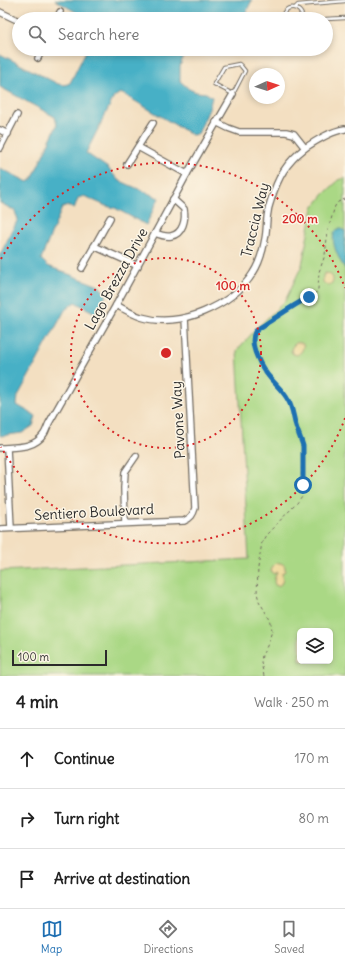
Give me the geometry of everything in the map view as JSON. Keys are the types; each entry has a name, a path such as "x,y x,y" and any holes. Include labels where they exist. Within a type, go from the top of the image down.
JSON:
{"street":[{"path":"0,12 12,18"},
{"name":"Lago Brezza Drive","path":"0,448 31,445 38,442 44,434 138,266 173,199 233,94"},
{"path":"0,148 17,115"},
{"path":"216,122 239,132 286,132 294,134 305,148"},
{"path":"127,164 153,123"},
{"name":"Traccia Way","path":"116,305 140,317 160,320 177,320 194,316 227,300 241,288 253,274 260,257 267,226 268,212 278,179 286,167 294,157 305,148 330,133 345,129"},
{"path":"0,130 8,134"},
{"path":"138,147 187,174"},
{"path":"155,233 171,237 178,234 185,220 184,209 173,199"},
{"path":"82,268 110,218"},
{"path":"94,246 138,266"},
{"name":"Pavone Way","path":"185,318 195,508 194,514 190,519"},
{"path":"7,448 11,528"},
{"path":"125,523 125,472 136,456"},
{"name":"Sentiero Boulevard","path":"0,529 190,519"}],"lane":[{"path":"284,12 287,9 295,8 298,5 345,1"},
{"path":"295,8 301,12"},
{"path":"333,19 345,18"},
{"path":"239,64 245,71 233,94 214,84 224,67 239,64"}],"path":[{"path":"264,676 261,662 262,655 272,631 271,623 259,601 257,593 258,568 262,542 266,535 302,496 303,451 302,440 296,428 291,406 284,394 260,364 254,348 253,338 255,332 260,327 317,292 319,272 335,206 338,202 345,199"}],"green space":[{"path":"345,178 345,676 0,676 0,571 249,559 237,350 285,301 302,265 313,208 324,194 339,180"}],"sand":[{"path":"325,273 330,274 333,278 333,282 329,285 323,282 323,276"},
{"path":"296,343 303,344 302,351 297,355 293,354 291,351 292,347"},
{"path":"276,563 283,564 285,567 285,571 282,573 283,580 278,586 275,585 274,582 277,572 273,574 271,571"}],"water":[{"path":"55,0 252,0 246,12 76,12"},
{"path":"0,54 58,84 65,85 70,83 84,56 184,56 180,66 180,81 189,89 196,92 206,93 212,97 209,109 198,134 192,135 125,95 120,93 114,97 86,153 108,168 118,180 159,198 146,225 115,208 106,206 84,196 78,198 74,209 68,206 62,208 41,259 48,266 99,286 106,294 97,314 75,302 65,310 18,396 17,405 36,416 33,426 22,433 0,436 0,255 18,219 14,210 0,203 0,168 28,182 32,179 57,125 55,117 0,87"},
{"path":"338,229 345,231 345,269 335,249 333,237"}],"route":[{"path":"303,485 303,446 302,440 296,428 291,406 284,394 260,364 254,348 253,340 255,332 260,327 292,306 309,297"}]}
